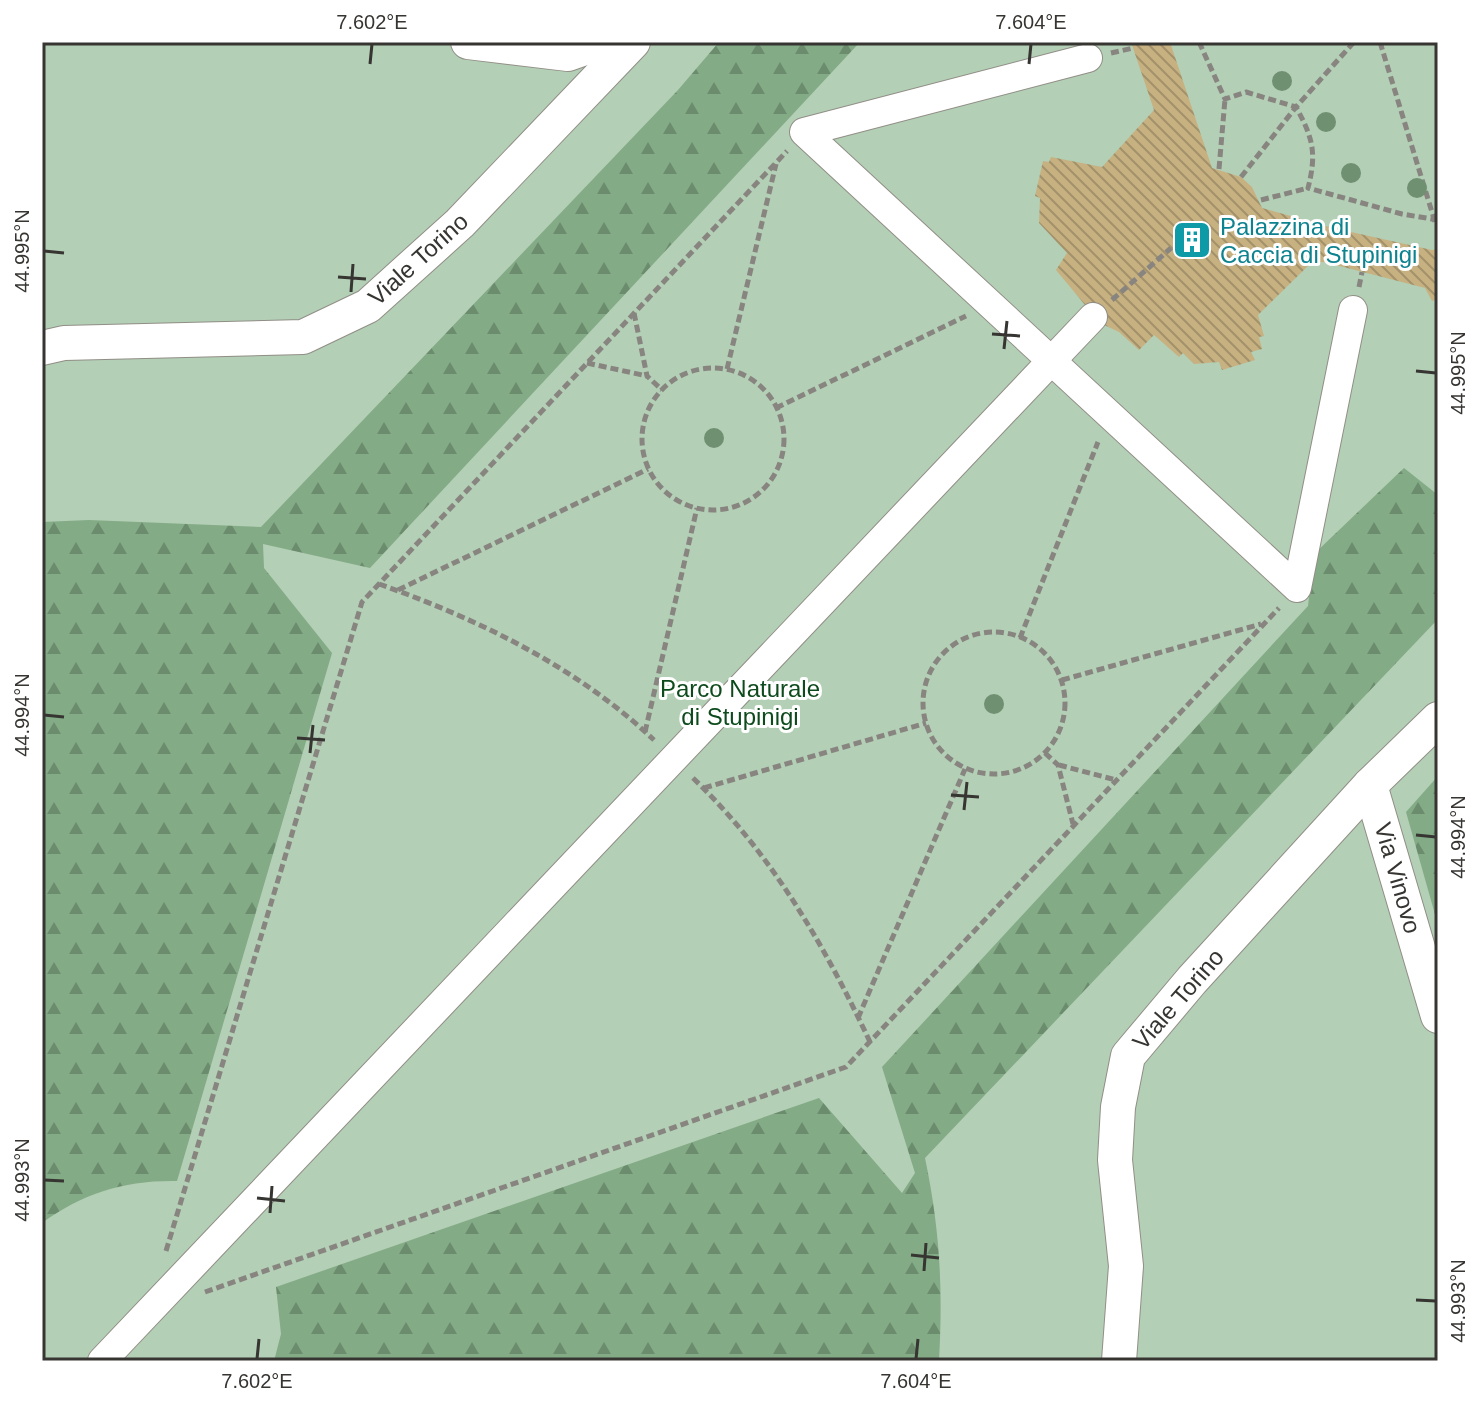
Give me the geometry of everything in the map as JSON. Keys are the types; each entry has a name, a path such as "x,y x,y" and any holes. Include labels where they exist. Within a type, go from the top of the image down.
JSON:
{"main road":[{"path":"468,42 568,54 602,42"},
{"name":"Viale Torino","path":"42,348 64,343 303,337 368,306 460,223 633,42"},
{"name":"Viale Torino","path":"1119,1361 1126,1266 1115,1160 1118,1107 1128,1056 1192,980 1370,785 1438,719"},
{"name":"Via Vinovo","path":"1370,785 1438,1016"}],"street":[{"path":"804,132 1088,58"},
{"path":"804,132 1053,358 1297,588"},
{"path":"1297,588 1353,310"},
{"path":"102,1361 1093,317"}],"path":[{"path":"1199,42 1225,99 1219,169"},
{"path":"1241,177 1296,107 1354,42"},
{"path":"1380,42 1437,221"},
{"path":"1225,99 1246,92 1296,107 1312,136 1313,168 1308,188"},
{"path":"162,1267 362,602 804,132"},
{"path":"727,369 776,162"},
{"path":"1261,200 1308,188 1437,221"},
{"path":"1093,317 1171,248"},
{"path":"776,408 993,303"},
{"path":"634,313 647,376"},
{"path":"587,363 647,376 662,390"},
{"path":"703,369 727,369 750,379 769,395 776,408 784,441 780,465 767,487 750,501 729,509 697,508 665,493 648,469 641,432 647,411 662,390 679,376 703,369"},
{"path":"1020,638 1110,412"},
{"path":"398,590 648,469"},
{"path":"645,732 697,508"},
{"path":"379,584 433,603 528,648 622,710"},
{"path":"192,1297 846,1067 1297,588"},
{"path":"1062,680 1264,624"},
{"path":"984,632 1008,633 1020,638 1031,642 1050,658 1062,680 1066,704 1061,729 1045,753 1031,765 1010,773 987,774 965,769 946,757 932,739 922,696 928,674 941,655 960,640 984,632"},
{"path":"704,788 926,723"},
{"path":"1045,753 1058,765 1116,780"},
{"path":"1058,765 1074,825"},
{"path":"858,1018 965,769"},
{"path":"726,809 789,890 870,1042"}],"green space":[{"name":"Parco Naturale di Stupinigi","path":"42,42 1438,42 1438,1361 42,1361"},
{"path":"719,42 860,42 370,568 263,544 264,568 332,653 177,1181 140,1183 105,1190 73,1204 42,1223 42,522 89,520 261,527 678,90"},
{"path":"1404,468 1438,495 1438,619 925,1158 939,1259 939,1361 274,1361 281,1334 276,1287 819,1098 902,1193 915,1173 882,1067 1308,606 1314,554"},
{"path":"1438,776 1438,925 1406,812"}],"building":[{"name":"Palazzina di Caccia di Stupinigi","path":"1131,42 1170,42 1212,168 1241,177 1252,187 1262,208 1333,228 1438,249 1438,299 1432,301 1425,288 1324,262 1311,263 1258,315 1264,336 1259,337 1262,349 1251,352 1255,360 1222,370 1219,362 1194,364 1183,353 1179,357 1154,335 1139,350 1119,332 1100,323 1056,270 1067,253 1039,223 1040,198 1035,196 1043,161 1049,162 1051,157 1102,167 1154,110"}],"place":[{"name":"Palazzina di Caccia di Stupinigi","path":"1192,240"}]}
